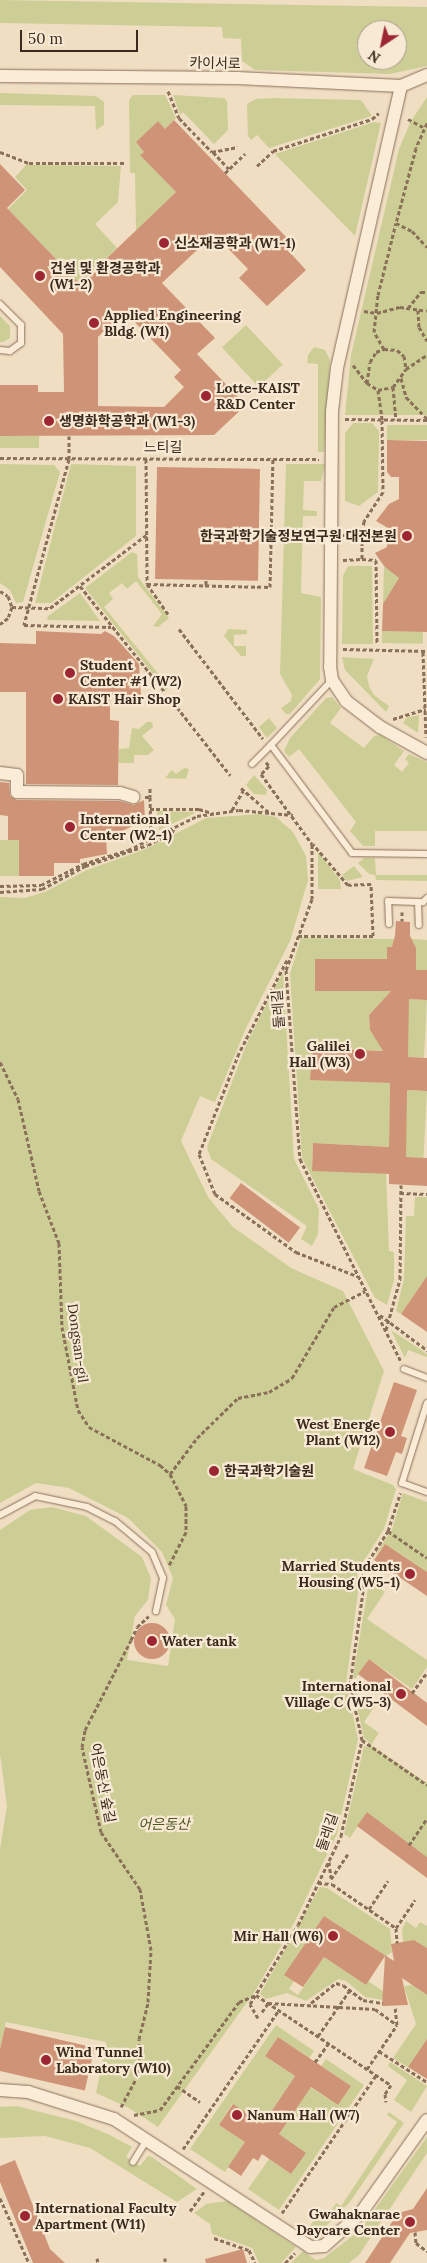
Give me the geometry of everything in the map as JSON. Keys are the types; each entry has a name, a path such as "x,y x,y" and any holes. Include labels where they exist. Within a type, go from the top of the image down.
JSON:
{"street":[{"name":"카이서로","path":"0,76 237,78 401,86 427,75"},
{"path":"401,86 337,368 332,411 328,617 332,680 346,701 380,727 427,746"},
{"path":"0,773 17,775 18,792 133,793"},
{"path":"0,2090 7,2088 64,2102 114,2119 148,2139 305,2248 330,2241 361,2213 427,2120"}],"lane":[{"path":"0,304 21,325 21,344 10,351 0,350"},
{"path":"252,764 332,680"},
{"path":"271,745 352,853 427,854"},
{"path":"389,924 388,901 418,902 427,898"},
{"path":"418,902 419,925"},
{"path":"404,1369 427,1378"},
{"path":"427,1403 402,1483 427,1492"},
{"path":"0,1515 35,1496 87,1507 115,1521 152,1552 163,1578 156,1611"},
{"path":"133,2162 148,2139"}],"path":[{"path":"168,91 179,118 229,169"},
{"path":"257,166 272,151 372,119 379,113"},
{"path":"408,119 423,127"},
{"path":"384,349 374,332 377,313 396,223 423,127 427,123"},
{"path":"212,152 238,147"},
{"path":"0,152 29,163 125,163"},
{"path":"225,173 245,154"},
{"path":"396,223 412,231 427,247"},
{"path":"408,308 421,292 427,292"},
{"path":"358,310 377,313 408,308 427,311"},
{"path":"418,310 419,327 427,341"},
{"path":"367,383 370,362 376,352 384,349 397,350 404,356 406,369"},
{"path":"351,359 367,383 378,390 393,387 406,369 427,355"},
{"path":"401,378 406,397 426,417"},
{"path":"393,387 396,420"},
{"path":"377,644 376,560 362,559 362,535 364,521 383,492 382,420 378,390"},
{"path":"342,420 396,420 426,417"},
{"path":"69,436 69,459 24,625 111,627"},
{"name":"느티길","path":"0,458 327,459"},
{"path":"146,459 147,584 169,616"},
{"path":"147,584 270,587 273,459"},
{"path":"12,607 50,608 146,535"},
{"path":"362,535 387,538"},
{"path":"206,580 206,585"},
{"path":"80,586 164,692"},
{"path":"0,591 8,596 12,607 8,618 0,624"},
{"path":"179,628 264,738 259,742"},
{"path":"338,649 425,652 427,746"},
{"path":"173,702 230,775"},
{"path":"393,720 425,709"},
{"path":"266,761 269,766 261,774 293,814 312,844 348,885 371,884 373,936 298,936"},
{"path":"150,788 151,838"},
{"path":"232,811 242,790 270,812"},
{"path":"133,793 150,797"},
{"path":"150,809 199,809 214,813"},
{"path":"0,886 41,885 84,864 128,850 197,816 232,811 293,814"},
{"path":"0,892 42,889 85,866 148,845 172,833 174,827"},
{"name":"둘레길","path":"312,844 313,892 286,970 300,1159 356,1276 386,1330 404,1369"},
{"path":"290,955 240,1053 199,1154 216,1194 296,1252 356,1276"},
{"name":"Dongsan-gil","path":"0,1062 18,1099 39,1192 59,1243 62,1327 78,1410 89,1427 160,1465 170,1474 186,1506 186,1532 163,1578"},
{"path":"386,1330 400,1279 400,1185"},
{"path":"400,1193 427,1194"},
{"path":"170,1474 197,1438 238,1398 269,1392 292,1378 334,1308 365,1291"},
{"path":"376,1311 387,1324 427,1350"},
{"name":"둘레길","path":"130,2116 160,2110 239,2002 256,1995 298,1926 341,1836 362,1740 350,1685 364,1584 361,1572 388,1531 401,1490"},
{"path":"388,1531 427,1558"},
{"name":"어은동산 숲길","path":"120,2110 139,2073 139,2040 148,2002 151,1950 140,1889 101,1832 82,1746 85,1730 137,1627 156,1611"},
{"path":"412,1693 427,1672"},
{"path":"362,1740 427,1785"},
{"path":"409,1845 427,1818"},
{"path":"332,1882 348,1854"},
{"path":"329,1862 332,1882"},
{"path":"369,1909 388,1881"},
{"path":"318,1882 332,1882 396,1928"},
{"path":"397,1943 396,1928 415,1900"},
{"path":"310,2004 336,1983 350,1990 363,2000 382,2003"},
{"path":"318,2036 350,1990"},
{"path":"258,2018 250,2004 256,1995 391,2085 384,2094 386,2102"},
{"path":"268,2003 375,2009 397,2025"},
{"path":"262,2012 268,2003"},
{"path":"367,2069 397,2025 395,2006"},
{"path":"183,2149 279,2010"},
{"path":"315,2062 329,2043"},
{"path":"379,2051 427,2082"},
{"path":"280,2215 376,2075"},
{"path":"177,2086 200,2102"},
{"path":"190,2211 206,2190"},
{"path":"0,2198 28,2261"},
{"path":"415,2232 416,2243 427,2251"},
{"path":"214,2238 249,2250 256,2263"},
{"path":"285,2263 305,2248"},
{"path":"97,2258 98,2263"},
{"path":"165,2258 165,2263"}],"green space":[{"path":"0,0 427,7 427,66 390,74 255,70 242,61 241,39 223,38 222,27 0,23"},
{"path":"0,93 96,96 104,102 104,125 96,130 95,106 0,105"},
{"path":"133,95 165,95 176,118 165,129 158,121 136,142 144,152 141,155 176,192 136,230 135,173 130,173 129,100"},
{"path":"173,95 224,98 227,101 228,130 214,144 183,112 180,115"},
{"path":"427,97 427,415 345,415 351,355 399,149 411,121"},
{"path":"256,99 361,100 372,116 269,148 257,135 251,140 248,136 247,104"},
{"path":"374,122 381,123 355,236 275,154"},
{"path":"26,165 121,166 118,202 95,224 117,248 80,284 8,209 27,190 15,177"},
{"path":"0,316 10,326 10,338 3,342 0,342"},
{"path":"246,325 283,364 259,387 222,348"},
{"path":"314,347 325,350 330,360 324,452 318,452 318,364 307,363 308,355"},
{"path":"353,423 372,423 379,431 378,492 359,506 345,501 345,433"},
{"path":"387,425 427,425 427,440 387,440"},
{"path":"0,436 39,436 39,448 0,448"},
{"path":"0,464 54,465 60,472 23,602 16,603 10,590 0,583"},
{"path":"71,464 136,466 136,536 51,603 35,603"},
{"path":"286,464 325,464 321,481 304,481 303,510 317,511 317,516 303,516 301,593 321,597 320,679 290,714 286,714 281,708 291,701 292,695 280,674"},
{"path":"132,552 137,554 138,577 169,618 158,627 153,626 162,614 136,581 127,589 122,583 109,593 113,599 104,607 165,682 173,676 178,677 177,682 166,690 85,588"},
{"path":"348,566 372,566 373,644 342,644 343,576"},
{"path":"384,566 409,580 383,604"},
{"path":"80,593 100,621 47,620 48,616"},
{"path":"228,629 247,630 247,634 234,635 234,646 246,646 246,656 241,656 224,636"},
{"path":"382,631 423,632 423,644 382,643"},
{"path":"342,657 374,659 367,676 369,686 374,695 389,706 386,712 345,670"},
{"path":"332,697 341,708 330,723 364,748 374,736 380,735 404,751 394,765 402,772 409,763 405,759 409,754 427,762 427,831 375,831 375,846 363,846 350,831 356,822 299,749 289,757 284,751 290,738 326,698"},
{"path":"419,715 418,733 403,723 406,718"},
{"path":"269,718 277,728 267,738 259,727"},
{"path":"147,722 152,722 153,727 142,736 154,750 148,755 134,755 134,763 118,763 119,749 129,748 132,728 139,729"},
{"path":"184,768 189,769 186,779 165,778 172,770 176,774"},
{"path":"254,775 267,790 266,795 254,794 246,785"},
{"path":"157,811 194,812 195,813 159,830"},
{"name":"어은동산","path":"259,814 276,817 293,832 306,856 308,880 290,941 246,1028 215,1102 200,1096 181,1141 208,1197 233,1227 291,1268 343,1291 384,1371 353,1469 393,1485 396,1489 384,1529 357,1572 359,1585 346,1684 358,1739 337,1834 294,1923 255,1991 158,2127 129,2108 96,2093 106,2042 6,2022 0,2048 0,1849 7,1806 0,1754 0,1530 30,1510 52,1507 86,1516 142,1557 151,1578 148,1600 135,1616 127,1660 168,1666 175,1619 166,1605 173,1578 162,1552 128,1518 69,1488 36,1483 0,1503 0,897 25,898 45,892 87,870 146,849 206,818"},
{"path":"0,840 19,840 19,876 0,876"},
{"path":"318,852 340,880 341,889 318,889"},
{"path":"364,858 375,858 376,875 427,875 427,881 376,880 375,875 369,874 358,863"},
{"path":"354,866 363,877 347,881 342,875"},
{"path":"410,936 412,939 427,940 427,970 416,970 416,948 411,948"},
{"path":"301,938 394,939 394,947 387,947 387,959 315,959 315,991 391,991 369,1015 370,1030 377,1041 390,1047 390,1051 312,1048 310,1079 390,1083 389,1147 313,1143 312,1170 386,1174 389,1251 394,1252 394,1280 387,1305 375,1298 302,1158 290,974"},
{"path":"283,972 294,1159 319,1209 318,1234 312,1246 301,1239 307,1226 211,1159 207,1147 247,1043"},
{"path":"409,999 427,1000 424,1058 406,1057"},
{"path":"407,1090 427,1091 423,1158 403,1157"},
{"path":"415,1197 427,1197 427,1276 401,1314 396,1311 404,1279 406,1216 414,1216"},
{"path":"391,1330 427,1354 427,1357 408,1350 405,1358"},
{"path":"403,1493 427,1502 427,1572 385,1544 372,1560 392,1529"},
{"path":"369,1582 385,1592 367,1619 427,1660 427,1667 412,1689 369,1659 355,1679 353,1677"},
{"path":"354,1692 375,1706 364,1722 379,1733 371,1745 427,1783 427,1857 367,1812 350,1838 344,1834 364,1746 367,1747 369,1742 364,1738"},
{"path":"320,1887 327,1888 390,1929 392,1952 386,1956 324,1916 285,1975 294,1981 289,1989 298,1995 324,1957 366,1985 368,1981 383,1991 383,2000 365,1997 346,1981 338,1979 306,2001 287,1993 266,1999 260,1994"},
{"path":"406,1921 416,1928 420,1922 427,1926 427,1955 426,1948 416,1941 407,1953 404,1951 402,1929"},
{"path":"412,1985 427,1995 427,2039 408,2067 393,2058 416,2024 404,1986"},
{"path":"276,2025 314,2051 309,2058 278,2037 265,2056 295,2076 263,2124 232,2104 219,2125 245,2142 225,2172 190,2149"},
{"path":"326,2059 364,2085 279,2210 248,2189 269,2159 291,2174 305,2153 279,2134 310,2087 338,2105 351,2086 321,2066"},
{"path":"390,2062 427,2086 411,2112 394,2100 407,2080 388,2066"},
{"path":"17,2106 76,2121 110,2135 132,2147 126,2157 140,2166 148,2156 152,2157 197,2189 177,2202 90,2148 45,2136 0,2138 0,2107"},
{"path":"389,2112 404,2123 350,2202 318,2234 313,2234 310,2226 317,2216 324,2221 336,2203 341,2206 397,2122 387,2115"},
{"path":"427,2137 427,2153 359,2255 349,2263 291,2263 303,2251 316,2260 324,2258 360,2230"},
{"path":"227,2201 296,2247 281,2263 259,2263 252,2248 212,2234 210,2224 194,2213 206,2204"}],"building":[{"path":"174,120 288,239 283,245 306,270 267,306 239,278 248,269 214,234 162,283 215,338 197,354 246,405 214,435 0,436 0,385 38,385 38,392 64,392 63,334 0,267 0,164 25,190 7,208 80,284 176,192 140,155 144,152 136,142 158,121 165,129","holes":["124,311 181,370 174,377 184,387 164,407 98,406 98,337"]},
{"name":"한국과학기술정보연구원 대전본원","path":"387,440 427,441 427,632 382,631 383,604 399,578 384,566 375,553 387,547 388,528 376,521 389,504 399,499 399,477 391,477 387,472"},
{"path":"157,467 260,469 258,581 155,579"},
{"path":"36,631 101,634 105,631 114,636 139,664 141,696 110,695 110,720 119,721 118,785 26,784 26,692 0,692 0,643 36,644"},
{"name":"International Center (W2-1)","path":"0,782 9,783 10,796 17,800 119,801 134,805 144,800 145,820 116,834 106,835 107,854 80,859 80,863 54,863 54,876 19,876 19,840 8,840 8,816 0,815"},
{"name":"Galilei Hall (W3)","path":"396,921 410,922 410,936 416,948 416,970 427,970 427,1000 409,999 408,1057 427,1058 427,1091 407,1090 406,1157 427,1158 427,1186 389,1184 389,1174 312,1171 313,1143 389,1147 390,1083 310,1080 312,1048 383,1051 370,1030 369,1015 391,991 315,991 315,959 387,959 387,947 392,947"},
{"path":"241,1183 300,1228 289,1243 230,1198"},
{"path":"427,1276 427,1332 401,1314"},
{"name":"West Energe Plant (W12)","path":"394,1382 417,1390 401,1436 407,1438 402,1454 396,1452 387,1476 364,1468"},
{"name":"Married Students Housing (W5-1)","path":"385,1544 427,1572 427,1596 374,1560"},
{"name":"Water tank","path":"152,1623 159,1624 165,1628 169,1634 169,1648 165,1654 159,1658 152,1659 145,1658 139,1654 135,1648 134,1641 135,1634 139,1628 145,1624"},
{"name":"International Village C (W5-3)","path":"369,1659 427,1703 427,1726 358,1674"},
{"path":"367,1812 427,1857 427,1878 357,1826"},
{"name":"Mir Hall (W6)","path":"324,1916 394,1961 391,1944 414,1940 427,1948 427,1995 402,1978 408,2005 382,2006 385,1956 366,1985 324,1957 303,1987 284,1975"},
{"name":"Wind Tunnel Laboratory (W10)","path":"5,2027 95,2048 85,2091 0,2071 0,2049"},
{"name":"Nanum Hall (W7)","path":"278,2037 351,2086 338,2105 311,2087 279,2134 306,2153 291,2174 262,2154 258,2161 253,2158 241,2176 228,2167 245,2142 219,2125 233,2104 263,2124 295,2076 265,2056"},
{"path":"427,2039 427,2079 408,2067"},
{"name":"International Faculty Apartment (W11)","path":"15,2160 50,2249 65,2263 33,2263 0,2182 0,2166"},
{"name":"Gwahaknarae Daycare Center","path":"427,2188 427,2230 410,2233 390,2263 365,2263 398,2213 413,2209"},
{"name":"International Faculty Apartment (W11)","path":"243,2249 247,2263 206,2263 205,2259"}],"place":[{"name":"신소재공학과 (W1-1)","path":"164,243"},
{"name":"건설 및 환경공학과 (W1-2)","path":"40,276"},
{"name":"Applied Engineering Bldg. (W1)","path":"94,323"},
{"name":"Lotte-KAIST R&D Center","path":"206,396"},
{"name":"생명화학공학과 (W1-3)","path":"49,421"},
{"name":"한국과학기술정보연구원 대전본원","path":"407,536"},
{"name":"Student Center #1 (W2)","path":"70,673"},
{"name":"KAIST Hair Shop","path":"58,699"},
{"name":"International Center (W2-1)","path":"70,827"},
{"name":"Galilei Hall (W3)","path":"360,1054"},
{"name":"West Energe Plant (W12)","path":"390,1432"},
{"name":"한국과학기술원","path":"214,1471"},
{"name":"Married Students Housing (W5-1)","path":"410,1574"},
{"name":"Water tank","path":"152,1641"},
{"name":"International Village C (W5-3)","path":"401,1694"},
{"name":"Mir Hall (W6)","path":"333,1936"},
{"name":"Wind Tunnel Laboratory (W10)","path":"46,2060"},
{"name":"Nanum Hall (W7)","path":"237,2115"},
{"name":"International Faculty Apartment (W11)","path":"25,2216"},
{"name":"Gwahaknarae Daycare Center","path":"410,2222"}]}
